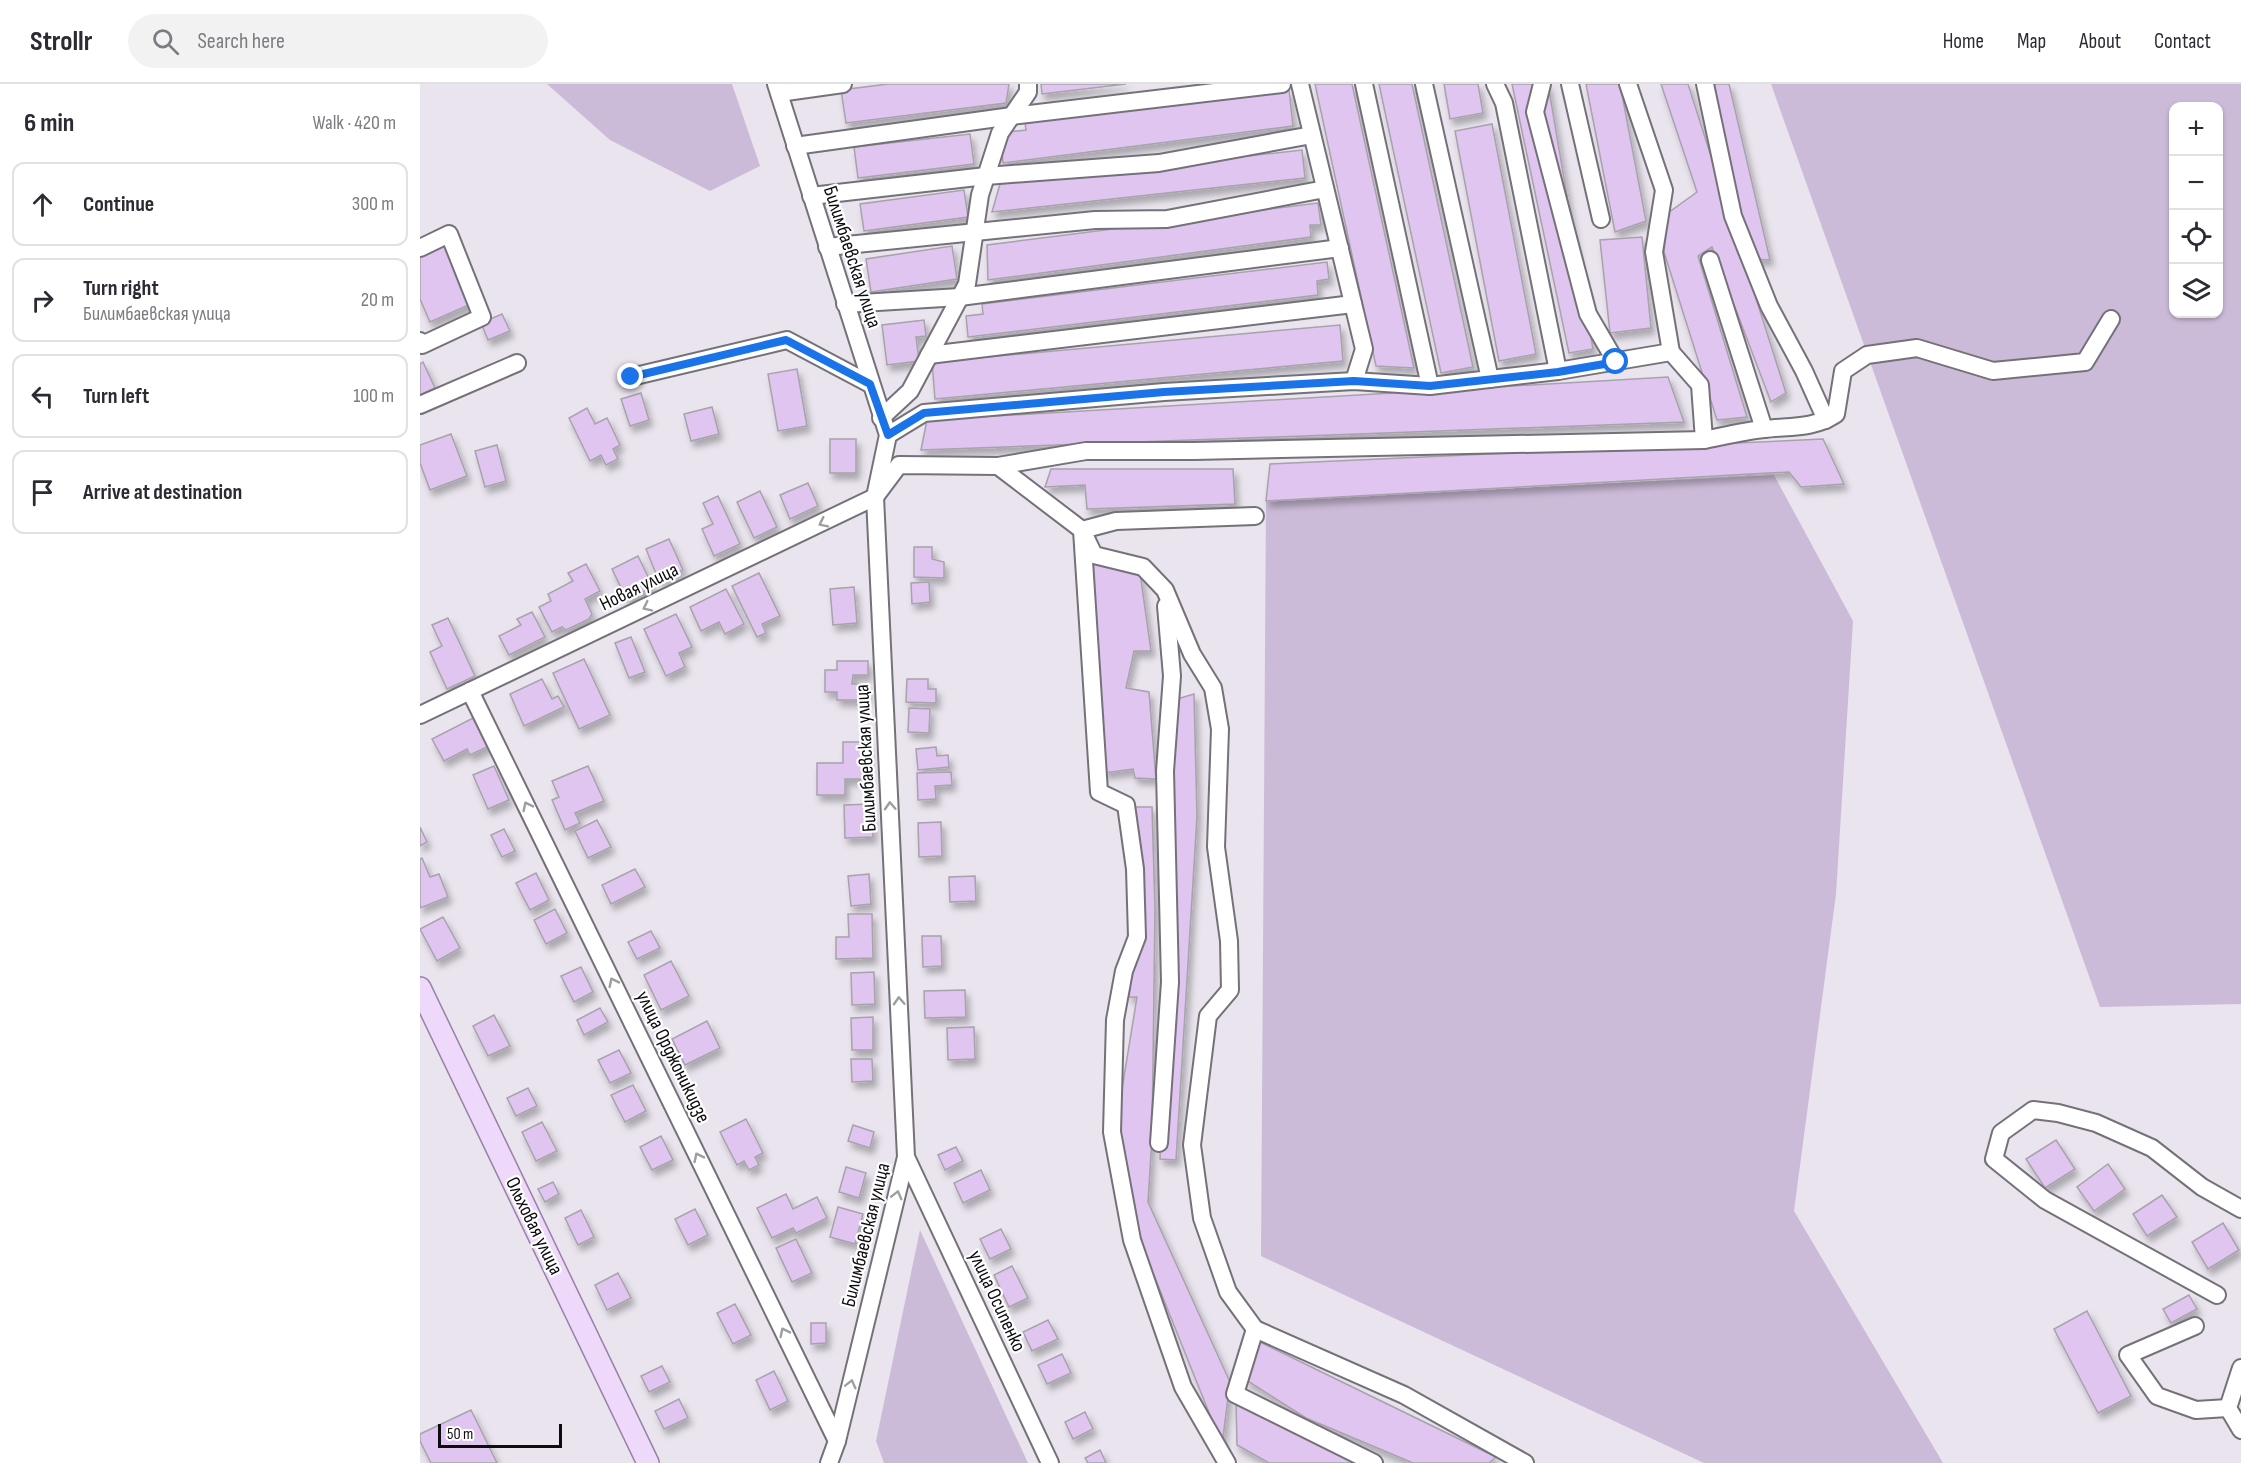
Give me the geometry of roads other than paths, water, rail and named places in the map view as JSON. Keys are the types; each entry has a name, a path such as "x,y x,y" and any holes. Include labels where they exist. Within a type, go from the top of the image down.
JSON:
{"main road":[{"name":"Ольховая улица","path":"420,988 648,1463"}],"street":[{"path":"777,89 843,84"},
{"path":"881,418 910,391 967,284 980,195 1000,133 1028,92 1028,84"},
{"path":"795,146 1012,116 1282,84"},
{"path":"1300,84 1364,349 1354,381"},
{"path":"1365,84 1430,386"},
{"path":"1424,84 1490,379"},
{"path":"1495,84 1504,103 1558,372"},
{"path":"1542,84 1535,112 1585,303 1588,314 1616,362"},
{"path":"1570,84 1601,219"},
{"path":"1628,84 1664,190 1654,252 1671,352 1700,385 1704,440"},
{"path":"1705,84 1733,216 1769,306 1804,371 1826,420"},
{"name":"Билимбаевская улица","path":"777,89 888,435 875,497 906,1157 837,1441 829,1463"},
{"path":"811,196 986,176 1159,163 1312,135"},
{"path":"827,248 1095,220 1167,219 1325,189"},
{"path":"420,248 448,234 482,317 422,345 420,341"},
{"path":"845,304 960,297 1340,248"},
{"path":"1710,260 1764,429"},
{"path":"929,355 1353,304"},
{"path":"875,497 899,465 998,466 1086,450 1194,451 1704,440 1764,429 1796,428 1826,420 1836,414 1844,371 1867,355 1917,348 1993,371 2085,362 2111,319"},
{"path":"631,377 786,340 870,384"},
{"path":"888,435 924,413 1164,392 1354,381 1430,386 1558,372 1671,352"},
{"path":"420,405 517,363"},
{"path":"998,466 1082,531 1094,555 1143,567 1165,590 1192,654 1213,688 1220,729 1216,847 1229,941 1230,990 1208,1016 1192,1145 1202,1218 1228,1292 1255,1329 1404,1395 1515,1461"},
{"name":"Новая улица","path":"420,715 875,497"},
{"path":"1082,531 1116,520 1254,516"},
{"path":"1082,531 1099,792 1126,805 1135,869 1137,937 1124,971 1115,1020 1112,1132 1132,1240 1183,1387 1227,1463"},
{"path":"1159,1143 1170,982 1165,771 1172,676 1165,590"},
{"name":"улица Орджоникидзе","path":"470,691 837,1441"},
{"path":"2217,1295 2045,1200 1994,1159 2001,1133 2033,1110 2096,1122 2151,1148 2202,1187 2241,1209"},
{"name":"улица Осипенко","path":"906,1157 1050,1463"},
{"path":"2195,1326 2128,1355 2157,1396 2196,1410 2228,1408"},
{"path":"1255,1329 1235,1394 1374,1463"},
{"path":"2241,1368 2228,1408 2241,1430"}]}
